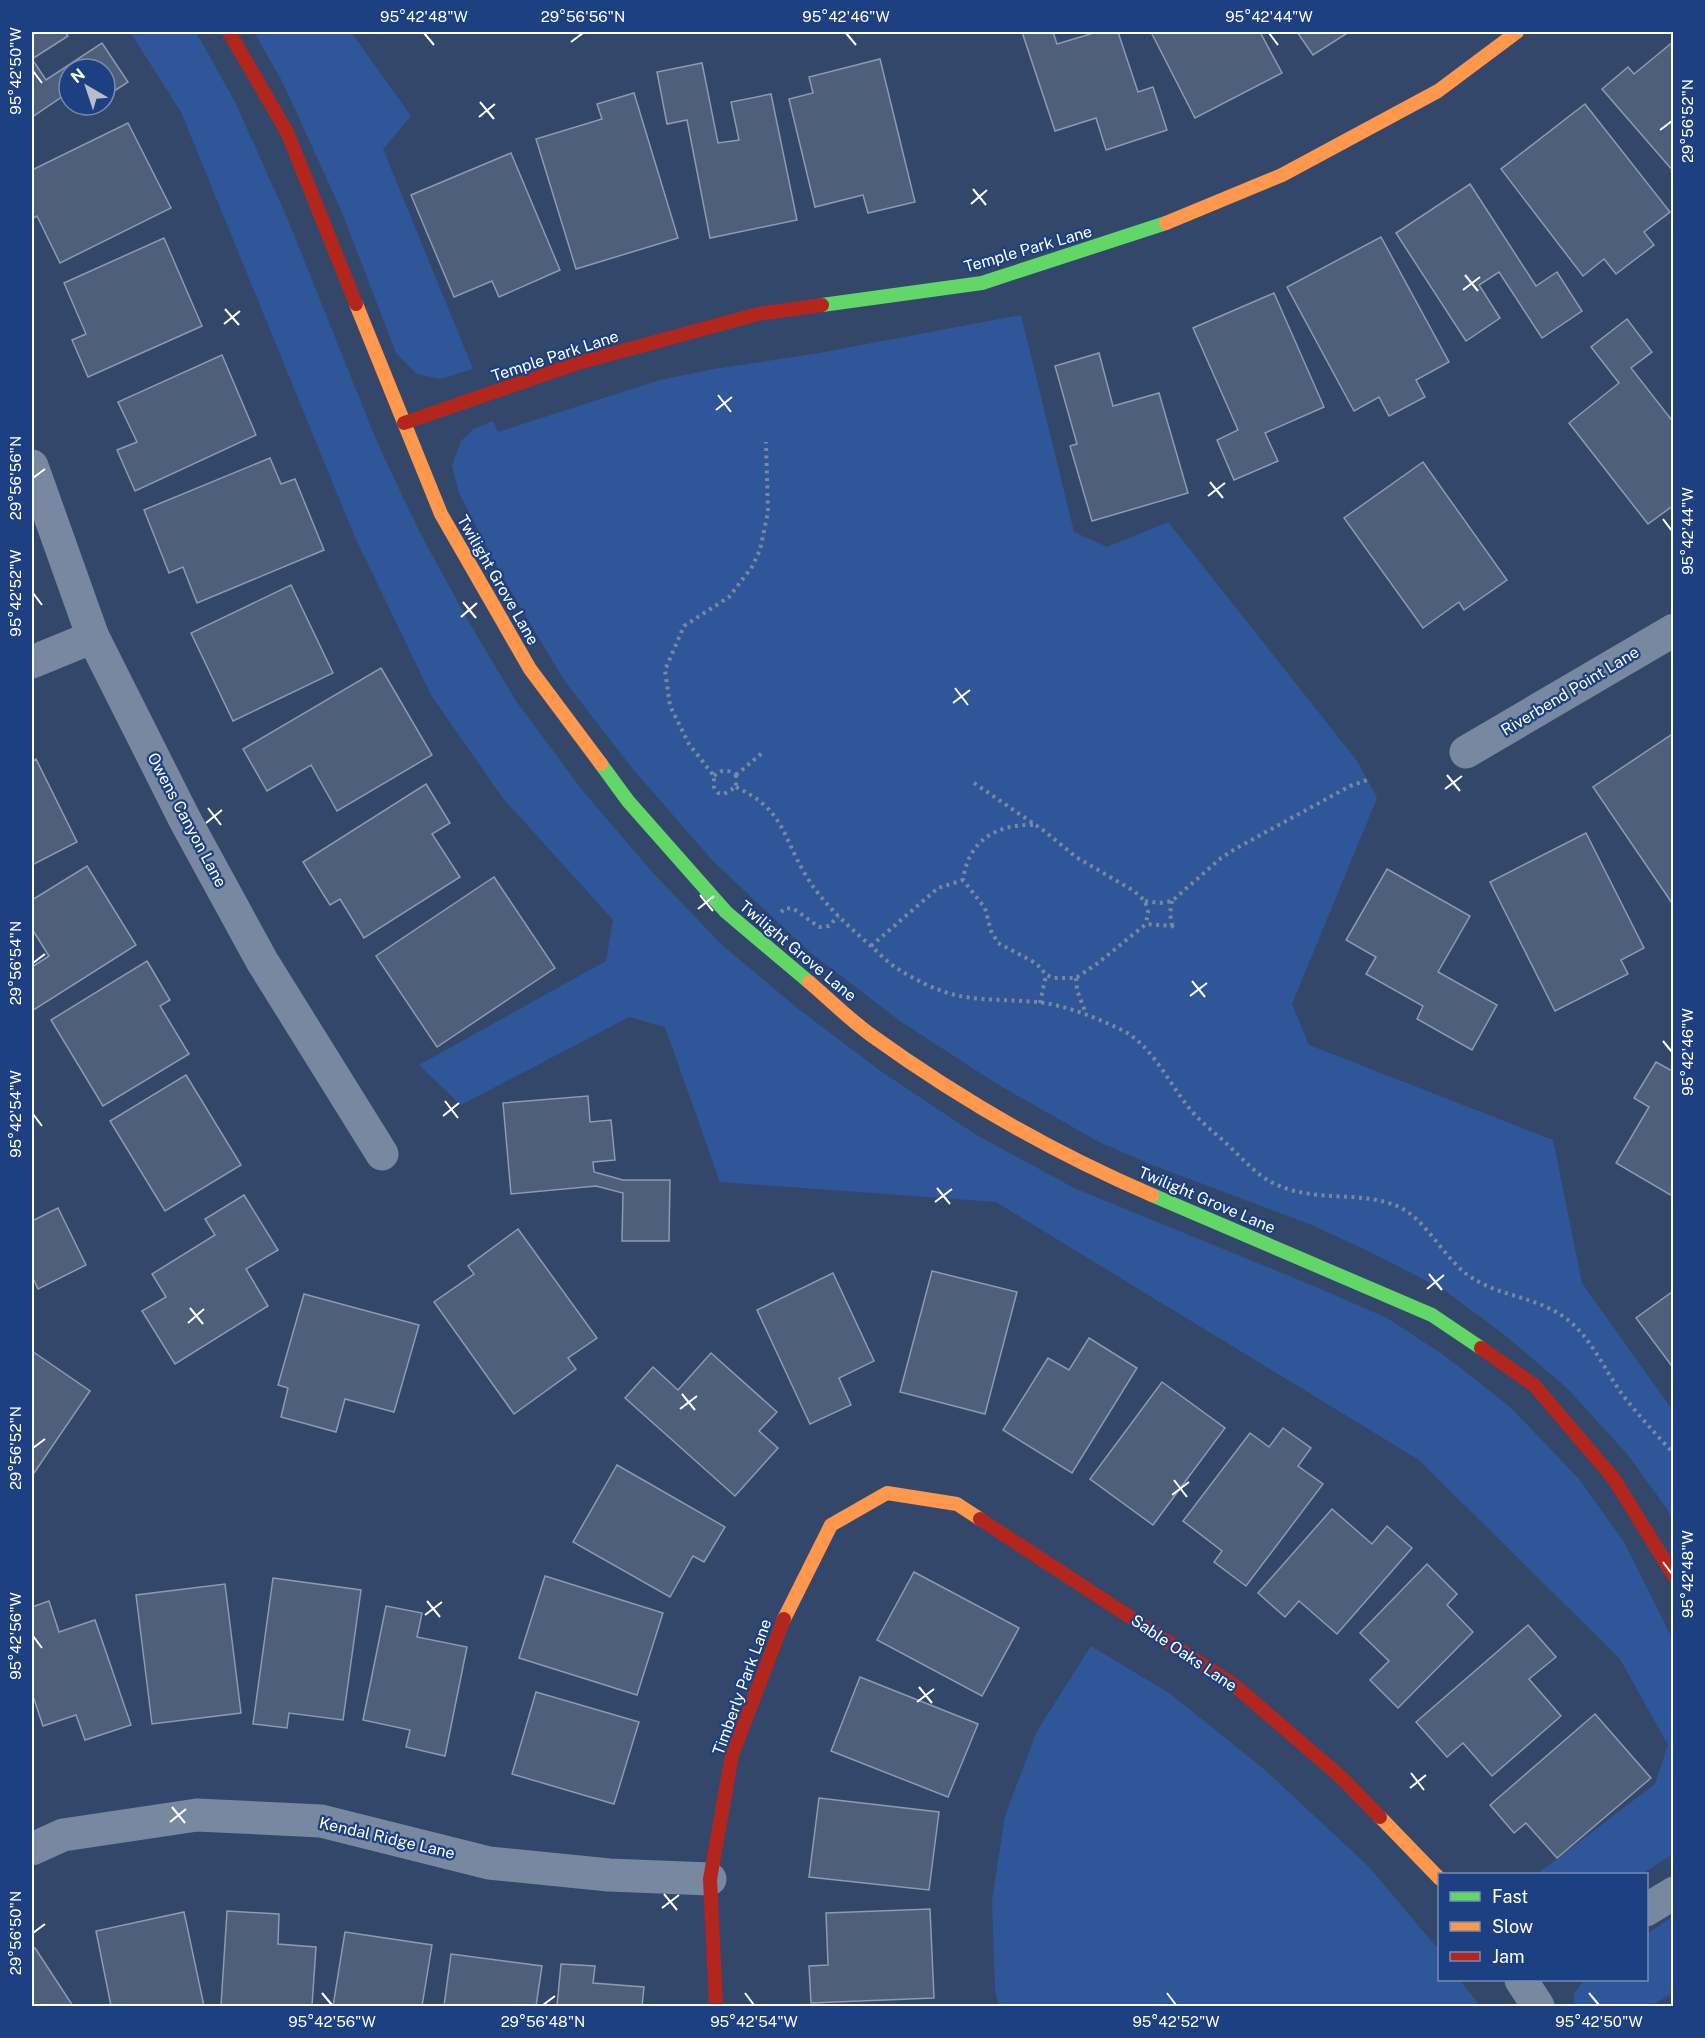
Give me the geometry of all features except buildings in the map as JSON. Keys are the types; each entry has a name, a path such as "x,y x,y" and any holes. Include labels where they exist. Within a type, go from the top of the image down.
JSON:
{"street":[{"name":"Twilight Grove Lane","path":"229,32 287,132 441,514 530,669 628,801 726,912 870,1034 985,1112 1126,1184 1432,1315 1534,1385 1614,1479 1674,1576"},
{"name":"Temple Park Lane","path":"404,423 578,363 758,314 982,283 1149,230 1282,175 1438,91 1517,32"},
{"name":"Owens Canyon Lane","path":"32,466 93,636 185,820 262,962 382,1154"},
{"name":"Riverbend Point Lane","path":"1466,752 1674,630"},
{"path":"32,662 93,636"},
{"name":"Sable Oaks Lane","path":"886,1492 957,1504 1234,1685 1341,1777 1438,1877"},
{"name":"Timberly Park Lane","path":"716,2007 710,1879 732,1755 780,1627 831,1525 886,1492"},
{"name":"Kendal Ridge Lane","path":"32,1849 63,1835 197,1815 321,1821 489,1863 609,1875 710,1879"},
{"path":"1648,1909 1674,1893"}],"path":[{"path":"736,787 728,793 718,793 714,788 714,776 689,744 670,706 665,670 684,626 729,597 752,567 760,550 768,512 766,442"},
{"path":"736,787 736,775 762,753"},
{"path":"714,776 725,770 736,775"},
{"path":"1145,901 1160,903 1172,901 1221,858 1235,849 1350,786 1370,779"},
{"path":"974,783 1050,836 1076,857 1134,891 1145,901 1148,912 1146,924 1076,978 1065,979 1046,975 1032,961 998,943 991,932 985,908 963,880 965,866 979,842 987,836 1019,825 1033,825"},
{"path":"736,787 763,803 773,812 787,835 804,873 838,916 898,969 942,992 960,996 1040,1003 1086,1015 1127,1033 1148,1053 1202,1123 1266,1179 1282,1188 1299,1193 1373,1200 1402,1208 1421,1224 1455,1264 1479,1282 1491,1289 1535,1302 1562,1315 1579,1330 1626,1399 1674,1454"},
{"path":"871,946 938,888 963,880"},
{"path":"1146,924 1174,928 1170,913 1172,901"},
{"path":"776,917 786,908 790,908 813,924 825,927 838,916"},
{"path":"1040,1003 1046,975"},
{"path":"1076,978 1077,990 1086,1015"}],"shaded area":[{"path":"130,32 196,32 235,102 288,220 377,442 418,529 467,619 516,701 582,790 654,874 722,945 801,1011 882,1072 975,1134 1074,1188 1387,1318 1445,1356 1510,1407 1579,1479 1624,1542 1673,1640 1673,1854 1644,1873 1538,1873 1655,1784 1668,1745 1620,1659 1419,1460 996,1202 720,1182 665,1027 629,1017 461,1105 419,1065 606,961 613,920 502,797 431,695 354,535 181,112"},
{"path":"254,32 351,32 411,116 383,149 473,369 440,379 417,374 396,353 342,212 282,81"},
{"path":"1021,315 1074,532 1107,547 1168,522 1357,761 1377,798 1292,1004 1309,1045 1553,1140 1582,1283 1673,1411 1673,1521 1667,1509 1628,1455 1567,1388 1506,1336 1444,1290 1312,1225 1155,1166 1099,1142 997,1084 900,1021 811,953 713,861 632,768 564,680 505,581 459,493 452,466 461,441 474,429 493,421 498,432 660,380"},
{"path":"1091,1646 1169,1693 1265,1770 1368,1866 1438,1949 1438,1981 1461,1981 1480,2006 999,2006 995,1990 992,1900 1005,1816 1037,1731"},
{"path":"1673,1916 1673,1993 1651,2006 1574,2006 1574,1994 1583,1981 1648,1981 1648,1933"}],"traffic: fast":[{"path":"822,305 982,283 1166,223"},
{"path":"601,764 628,801 726,912 809,982"},
{"path":"1152,1195 1432,1315 1481,1348"}],"traffic: slow":[{"path":"1166,223 1282,175 1438,91 1517,32"},
{"path":"356,304 441,514 530,669 601,764"},
{"path":"809,982 871,1035 972,1102 1079,1161 1152,1195"},
{"path":"784,1619 831,1525 887,1493 957,1504 980,1519"},
{"path":"1380,1817 1438,1877"}],"traffic: jam":[{"path":"229,32 287,132 356,304"},
{"path":"404,423 578,363 758,314 822,305"},
{"path":"1481,1348 1534,1385 1614,1479 1674,1576"},
{"path":"980,1519 1234,1685 1341,1777 1380,1817"},
{"path":"716,2006 710,1879 732,1755 784,1619"}]}
